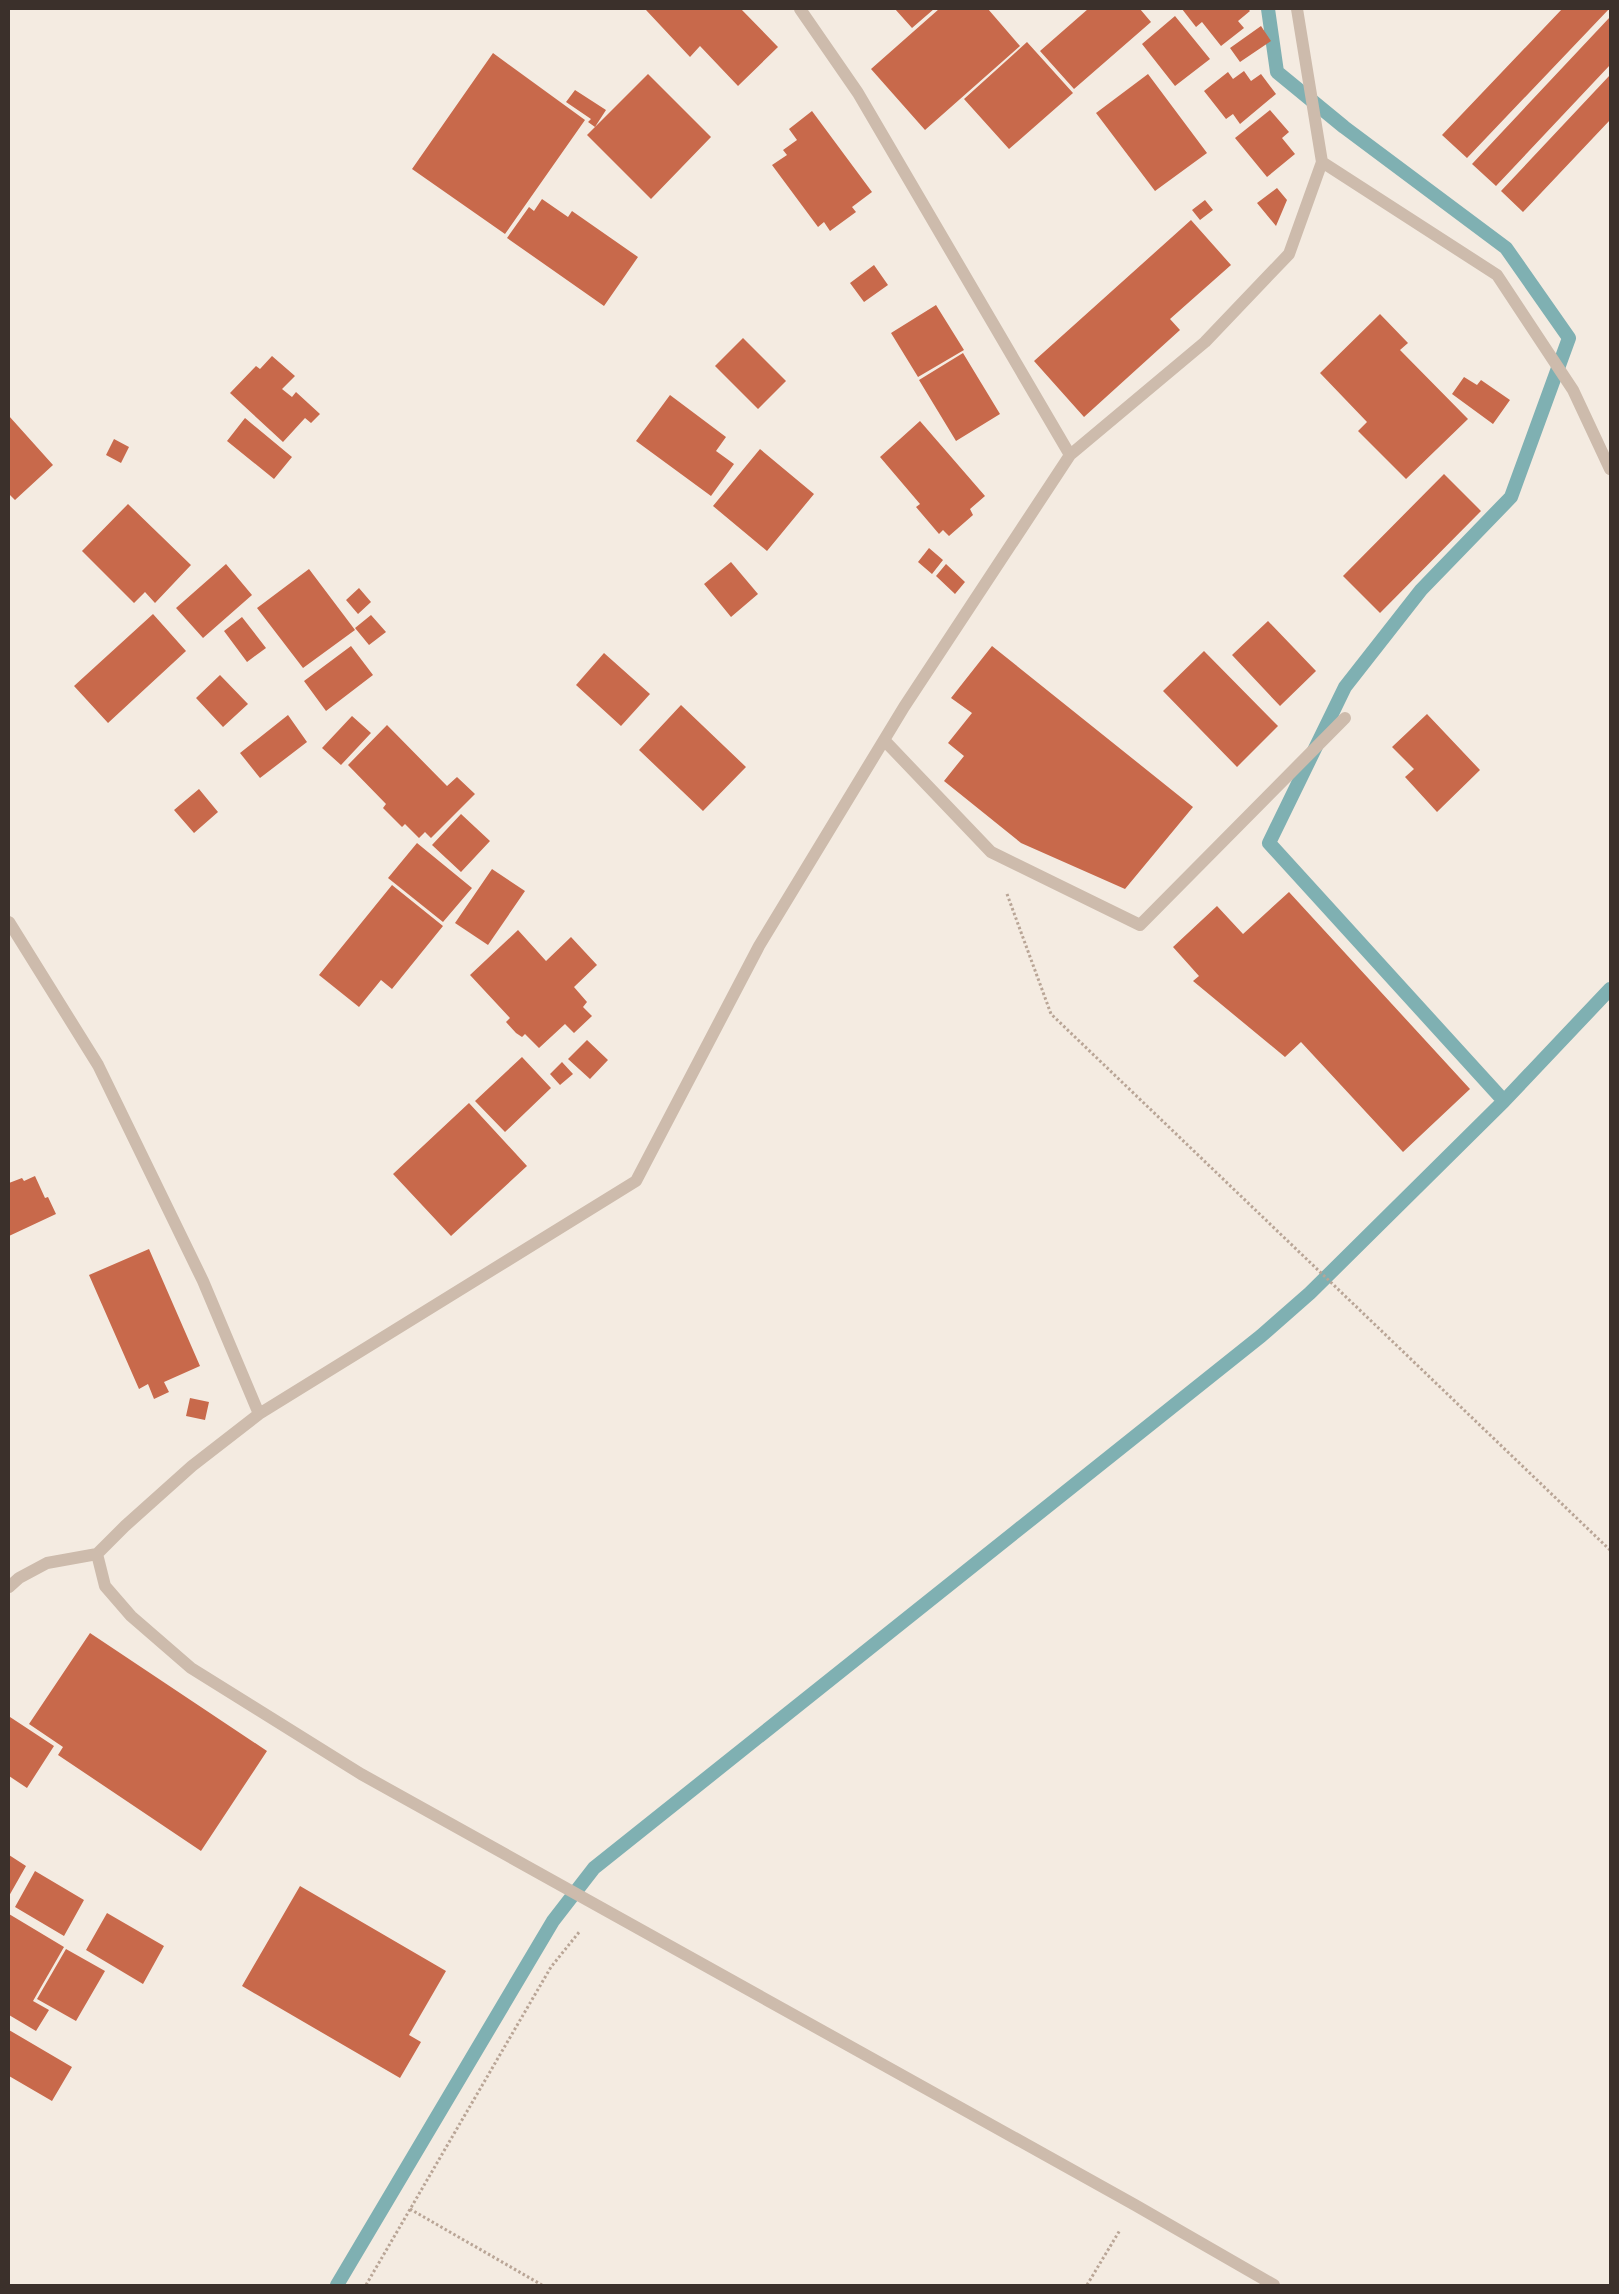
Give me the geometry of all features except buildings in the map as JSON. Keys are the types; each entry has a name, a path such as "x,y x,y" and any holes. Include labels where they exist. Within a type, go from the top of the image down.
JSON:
{"street":[{"path":"800,9 858,93 1070,455"},
{"path":"9,1587 18,1578 47,1562 97,1554 125,1526 192,1466 259,1414 636,1181 759,946 884,740 1070,455 1205,342 1289,254 1322,162 1297,9"},
{"path":"1322,162 1498,275 1573,390 1610,468"},
{"path":"884,740 991,852 1140,925 1345,718"},
{"path":"9,922 13,938 98,1065 203,1281 259,1414"},
{"path":"97,1554 105,1586 131,1616 191,1668 361,1774 1135,2205 1274,2285"}],"path":[{"path":"991,852 1051,1014 1610,1550"},
{"path":"366,2285 551,1967 599,1907"},
{"path":"1087,2285 1135,2205"},
{"path":"410,2209 542,2285"}],"waterway":[{"path":"1268,9 1277,72 1344,127 1506,248 1569,338 1511,497 1421,590 1345,687 1269,843 1504,1101"},
{"path":"337,2285 553,1921 594,1868 1261,1336 1310,1293 1504,1101 1610,989"}]}
